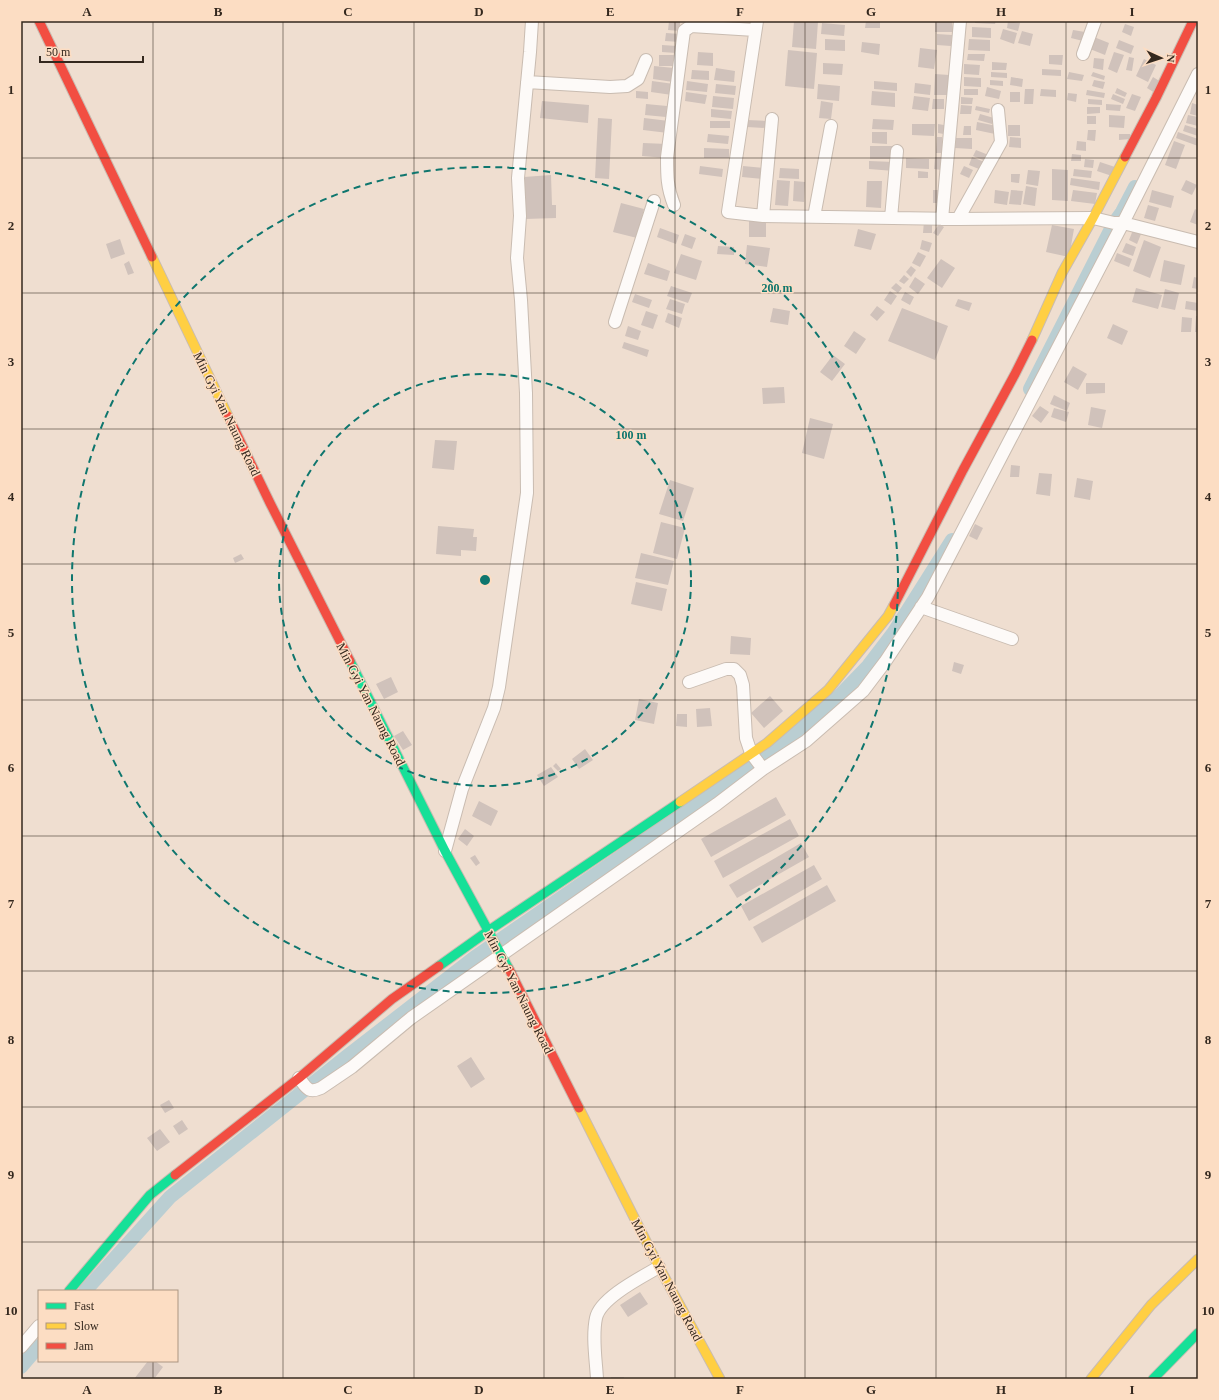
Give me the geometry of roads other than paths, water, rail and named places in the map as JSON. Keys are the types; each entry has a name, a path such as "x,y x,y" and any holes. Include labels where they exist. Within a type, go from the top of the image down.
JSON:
{"main road":[{"name":"Min Gyi Yan Naung Road","path":"39,21 270,504 659,1267 720,1379"},
{"path":"70,1290 150,1194 303,1083 392,999 757,761 767,743 828,690 888,616 963,470 1015,374 1062,273 1093,218 1156,98 1193,21"},
{"path":"1090,1379 1151,1305 1198,1259"},
{"path":"1158,1376 1198,1333"}],"street":[{"path":"446,851 462,789 494,708 499,688 527,493 526,400 518,258 520,216 518,178 532,21"},
{"path":"942,219 960,21"},
{"path":"1083,54 1095,21"},
{"path":"674,205 668,188 667,157 684,31 691,26 756,26 728,212 763,216 814,217 942,219 1093,218 1114,223 1123,223 1198,242"},
{"path":"527,82 610,87 627,86 638,79 646,60"},
{"path":"303,1083 315,1091 346,1071 411,1018 499,952 717,804 757,761 806,741 862,691 885,662 928,598 1123,223 1198,74"},
{"path":"958,219 1001,142 998,110"},
{"path":"763,216 772,119"},
{"path":"814,217 831,126"},
{"path":"891,218 897,151"},
{"path":"615,322 654,201"},
{"path":"921,607 1012,639"},
{"path":"689,682 726,669 734,669 740,675 743,685 746,738 757,761"},
{"path":"598,1379 595,1335 596,1317 604,1304 626,1286 659,1267"},
{"path":"21,1347 38,1327"}],"waterway":[{"path":"1030,389 1114,223 1122,212 1135,187"},
{"path":"86,1290 170,1197 346,1057 475,957 772,753 839,696 868,666 894,632 952,540"},
{"path":"21,1367 38,1347"}]}
